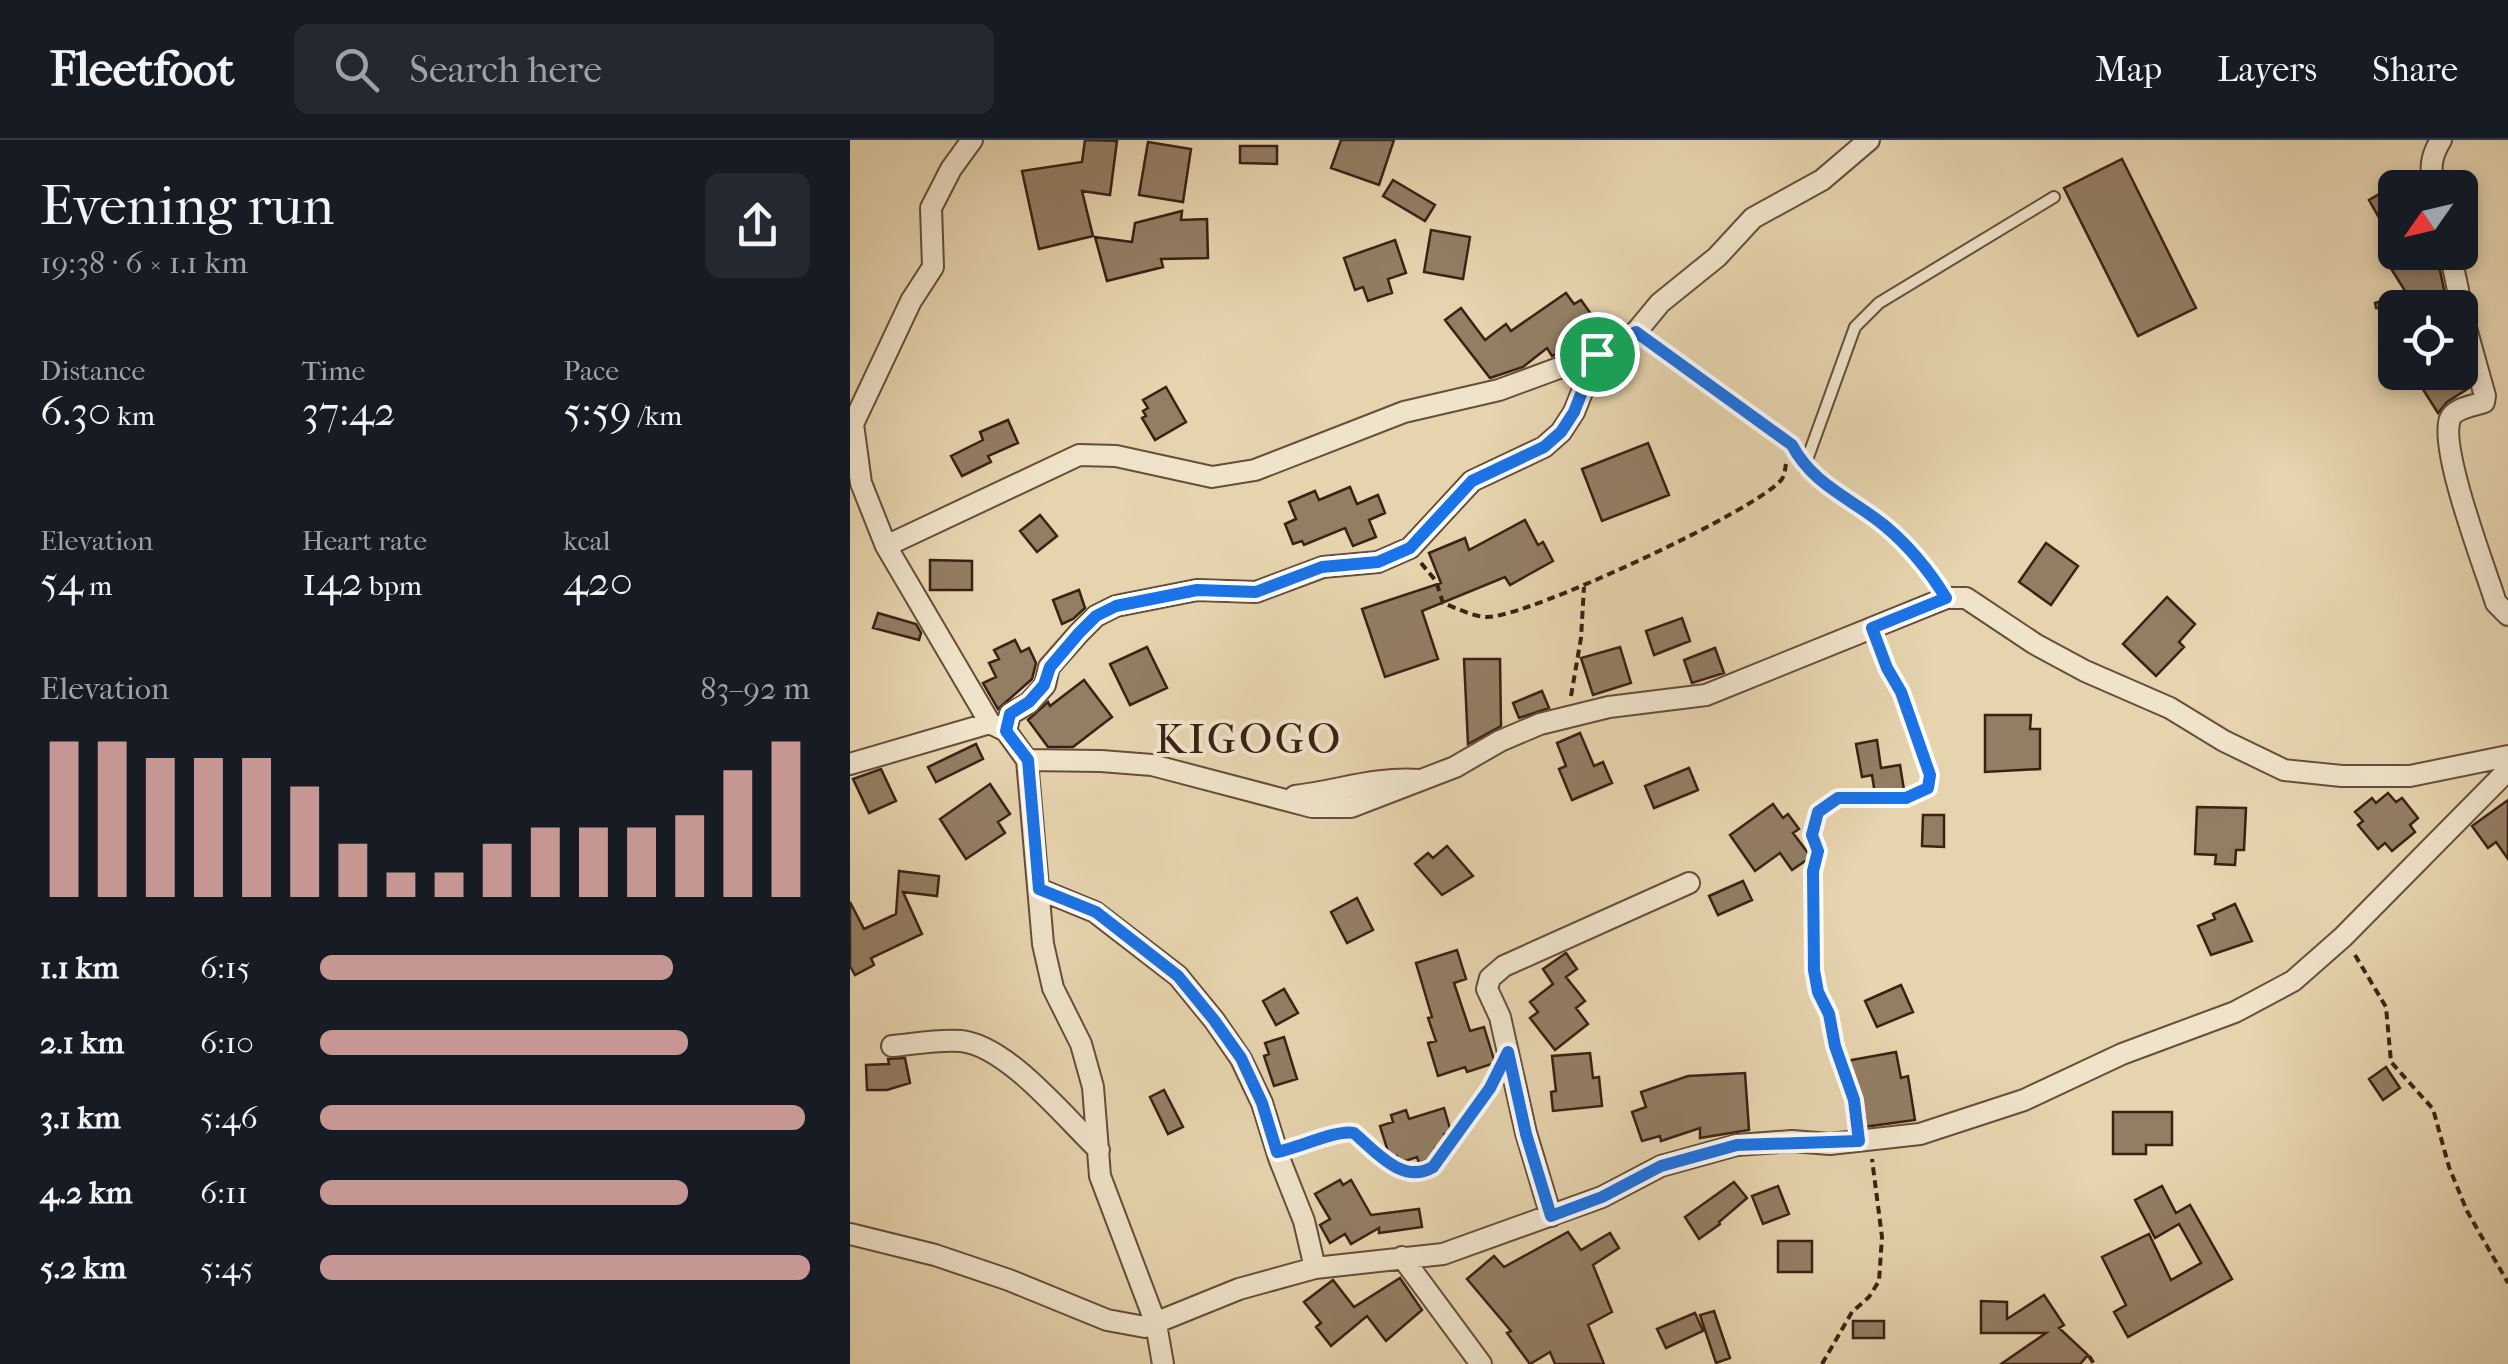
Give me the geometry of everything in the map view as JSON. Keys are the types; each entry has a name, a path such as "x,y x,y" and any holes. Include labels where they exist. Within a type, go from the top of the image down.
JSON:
{"street":[{"path":"972,140 951,169 931,208 933,267 911,301 853,424 861,483 886,546 998,727 1028,760 1044,944 1052,988 1081,1044 1093,1086 1100,1176 1156,1324 1163,1364"},
{"path":"886,546 1079,454 1116,456 1212,477 1256,470 1404,412 1500,390 1597,354 1636,332 1660,302 1716,257 1753,218 1822,180 1869,140"},
{"path":"2431,170 2433,153 2441,140"},
{"path":"2454,270 2486,396 2484,402 2454,412 2447,449 2496,603 2508,616"},
{"path":"850,764 998,727 1044,685 1050,667 1079,633 1096,616 1116,606 1197,590 1256,592 1322,567 1378,562 1410,548 1472,481 1544,447 1561,432 1574,412 1597,354"},
{"path":"1028,760 1152,765 1312,808 1351,808 1454,767 1500,741 1567,716 1706,695 1946,598 1966,598 2035,644 2170,708 2224,741 2284,770 2342,776 2410,776 2508,756"},
{"path":"853,1237 936,1255 1126,1326 1156,1324 1239,1289 1315,1268 1443,1254 1602,1197 1661,1166 1737,1145 1920,1134 2024,1100 2122,1054 2236,1012 2293,981 2506,776"},
{"path":"1551,1216 1526,1134 1500,1017 1488,989 1490,978 1504,966 1689,883"},
{"path":"1039,889 1096,912 1178,976 1214,1020 1241,1058 1262,1103 1304,1222 1315,1268"},
{"path":"892,1046 960,1041 986,1047 1018,1069 1099,1150"},
{"path":"1402,1257 1482,1364"}],"lane":[{"path":"1804,468 1855,327 1878,303 2054,196"},
{"path":"1636,332 1792,445 1804,468 1888,528 1930,573 1946,598"}],"path":[{"path":"1410,548 1436,581 1443,603 1488,617 1584,585 1654,554 1748,503 1782,478 1792,445"},
{"path":"1567,716 1581,638 1584,585"},
{"path":"1822,1364 1852,1312 1880,1281 1882,1237 1854,1100 1814,970 1813,871 1818,851 1812,835 1818,812 1838,798 1906,798 1928,788 1930,775 1901,692 1872,628"},
{"path":"2343,937 2386,1007 2391,1062 2433,1109 2448,1167 2466,1212 2508,1283"},
{"path":"1277,1152 1308,1146 1345,1131 1354,1133 1399,1170 1422,1174 1433,1167 1490,1088 1508,1052"},
{"path":"2089,1356 2094,1364"}],"building":[{"path":"1085,140 1117,141 1110,195 1082,191 1093,236 1039,249 1022,171 1082,162"},
{"path":"1341,140 1394,140 1379,185 1331,168"},
{"path":"1148,142 1191,149 1183,202 1139,195"},
{"path":"1240,146 1277,146 1277,164 1240,163"},
{"path":"2122,159 2196,308 2138,336 2064,188"},
{"path":"1393,180 1435,205 1425,221 1383,196"},
{"path":"2378,195 2378,216 2369,200"},
{"path":"1182,211 1181,220 1207,219 1208,258 1161,259 1163,267 1107,281 1095,237 1132,242 1135,223"},
{"path":"1431,230 1470,237 1463,279 1424,272"},
{"path":"1395,240 1406,273 1388,279 1392,293 1368,301 1363,287 1355,290 1344,258"},
{"path":"2392,270 2440,270 2444,290 2404,290"},
{"path":"1566,293 1574,304 1581,300 1591,314 1586,317 1593,328 1570,345 1573,348 1552,356 1547,348 1523,367 1490,378 1445,320 1461,308 1485,340 1506,324 1511,331"},
{"path":"1166,387 1186,422 1155,440 1142,418 1148,408 1143,400"},
{"path":"2423,390 2466,390 2447,402 2438,413"},
{"path":"1008,420 1018,443 988,456 991,462 962,476 951,456 983,440 980,432"},
{"path":"1648,443 1669,495 1602,521 1582,469"},
{"path":"1350,487 1357,504 1378,495 1385,513 1369,520 1376,537 1353,546 1345,528 1304,545 1302,541 1293,544 1285,524 1296,519 1289,502 1315,491 1319,500"},
{"path":"1040,515 1057,536 1037,552 1020,531"},
{"path":"1525,520 1538,545 1543,542 1553,561 1510,585 1505,577 1422,611 1438,659 1385,677 1362,609 1441,583 1429,553 1465,538 1469,550"},
{"path":"2046,543 2078,566 2051,605 2019,582"},
{"path":"930,560 972,561 972,590 930,590"},
{"path":"1079,590 1085,608 1062,624 1053,600"},
{"path":"2167,597 2195,624 2179,642 2184,647 2156,676 2123,644"},
{"path":"878,613 916,624 921,633 919,640 873,628"},
{"path":"1682,618 1690,641 1654,655 1646,631"},
{"path":"1015,640 1021,652 1029,648 1036,663 1032,679 998,709 983,683 996,677 989,663 999,659 994,650"},
{"path":"1147,647 1167,688 1130,705 1110,664"},
{"path":"1620,647 1631,683 1593,695 1581,658"},
{"path":"1715,648 1724,673 1692,683 1684,660"},
{"path":"1464,659 1500,659 1501,726 1468,744"},
{"path":"1084,680 1112,717 1073,747 1048,747 1028,720 1048,702 1050,706"},
{"path":"1542,691 1549,708 1519,718 1513,703"},
{"path":"1985,715 2031,715 2030,729 2040,729 2040,769 1985,772"},
{"path":"1580,733 1594,766 1603,762 1612,783 1572,800 1559,769 1566,766 1557,743"},
{"path":"1877,740 1881,768 1900,765 1904,790 1875,794 1872,775 1862,777 1856,744"},
{"path":"976,744 983,759 936,782 928,767"},
{"path":"1689,768 1698,790 1654,808 1645,786"},
{"path":"881,769 896,801 869,813 853,779"},
{"path":"990,784 1010,814 998,822 1005,833 966,859 940,819"},
{"path":"2388,793 2396,802 2402,798 2418,818 2410,825 2415,832 2392,851 2385,843 2378,849 2358,825 2363,821 2355,812 2372,798 2376,803"},
{"path":"2508,800 2508,859 2496,842 2488,848 2472,826"},
{"path":"1773,804 1783,818 1788,814 1799,829 1793,833 1811,857 1792,870 1780,853 1755,871 1730,835"},
{"path":"2197,807 2246,808 2244,850 2236,850 2235,865 2215,864 2216,855 2195,854"},
{"path":"1923,815 1944,815 1944,847 1922,846"},
{"path":"1447,846 1473,876 1442,895 1415,864 1428,853 1433,858"},
{"path":"899,871 939,876 937,896 903,892 922,934 871,958 874,965 855,975 850,966 850,902 864,929 896,914"},
{"path":"1743,881 1752,900 1718,915 1709,896"},
{"path":"1357,898 1373,930 1347,943 1331,912"},
{"path":"2235,904 2252,941 2211,955 2198,926"},
{"path":"1457,950 1466,979 1454,983 1470,1031 1484,1027 1495,1063 1438,1076 1428,1043 1436,1041 1428,1018 1432,1017 1416,963"},
{"path":"1566,953 1577,969 1566,977 1585,1001 1576,1008 1588,1024 1555,1050 1530,1018 1538,1012 1530,1002 1553,984 1543,969"},
{"path":"1901,985 1913,1012 1877,1027 1865,1001"},
{"path":"1284,989 1298,1013 1276,1025 1263,1001"},
{"path":"1284,1037 1297,1079 1274,1086 1264,1056 1269,1054 1265,1043"},
{"path":"1896,1052 1901,1078 1908,1076 1915,1120 1863,1127 1854,1078 1850,1079 1846,1061"},
{"path":"1590,1053 1593,1078 1599,1077 1602,1106 1553,1111 1551,1092 1556,1091 1552,1056"},
{"path":"905,1058 910,1083 887,1090 867,1090 866,1065 889,1064 888,1059"},
{"path":"2386,1067 2400,1088 2383,1100 2369,1079"},
{"path":"1745,1073 1749,1130 1700,1138 1700,1128 1661,1141 1660,1136 1642,1141 1632,1112 1646,1107 1641,1092 1688,1076"},
{"path":"1164,1090 1183,1127 1168,1134 1150,1097"},
{"path":"1444,1108 1451,1132 1444,1134 1447,1144 1435,1148 1438,1157 1419,1163 1417,1157 1399,1163 1397,1156 1390,1158 1380,1126 1393,1122 1391,1115 1406,1110 1409,1119"},
{"path":"2113,1112 2172,1112 2172,1145 2146,1145 2146,1154 2113,1154"},
{"path":"1340,1180 1343,1185 1351,1180 1371,1215 1419,1209 1422,1227 1379,1233 1379,1228 1351,1244 1345,1234 1330,1243 1320,1225 1330,1219 1315,1194"},
{"path":"1734,1182 1747,1198 1699,1239 1685,1217"},
{"path":"1778,1186 1789,1214 1763,1224 1752,1196"},
{"path":"2162,1186 2176,1213 2190,1205 2232,1279 2128,1337 2114,1312 2126,1305 2102,1257 2149,1234 2171,1280 2201,1263 2179,1224 2155,1238 2135,1200"},
{"path":"1568,1232 1581,1250 1610,1233 1619,1248 1593,1265 1612,1312 1588,1325 1604,1364 1555,1364 1550,1352 1530,1364 1507,1333 1511,1331 1467,1279 1494,1256 1504,1267"},
{"path":"1778,1241 1812,1241 1812,1272 1778,1272"},
{"path":"1400,1278 1422,1310 1386,1341 1367,1316 1331,1346 1316,1327 1321,1323 1304,1302 1333,1280 1354,1307"},
{"path":"2044,1295 2064,1325 2059,1328 2088,1355 2080,1364 2001,1364 2046,1333 1981,1333 1981,1301 2007,1302 2007,1319"},
{"path":"1714,1311 1730,1358 1716,1363 1700,1315"},
{"path":"1695,1313 1703,1331 1666,1348 1657,1329"},
{"path":"1853,1321 1884,1321 1884,1338 1853,1338"}],"district":[{"name":"KIGOGO","path":"1249,738"}],"route":[{"path":"1636,332 1792,445 1804,468 1888,528 1930,573 1946,598 1872,628 1901,692 1930,775 1928,788 1906,798 1838,798 1818,812 1812,835 1818,851 1813,871 1814,970 1854,1100 1859,1141 1737,1145 1661,1166 1602,1197 1551,1216 1526,1134 1508,1052 1490,1088 1433,1167 1422,1174 1399,1170 1354,1133 1345,1131 1308,1146 1277,1152 1262,1103 1241,1058 1178,976 1096,912 1039,889 1028,760 1006,731 1010,714 1029,702 1044,685 1050,667 1079,633 1096,616 1116,606 1197,590 1256,592 1322,567 1378,562 1410,548 1472,481 1521,460 1561,432 1574,412 1597,354 1636,332"}]}
